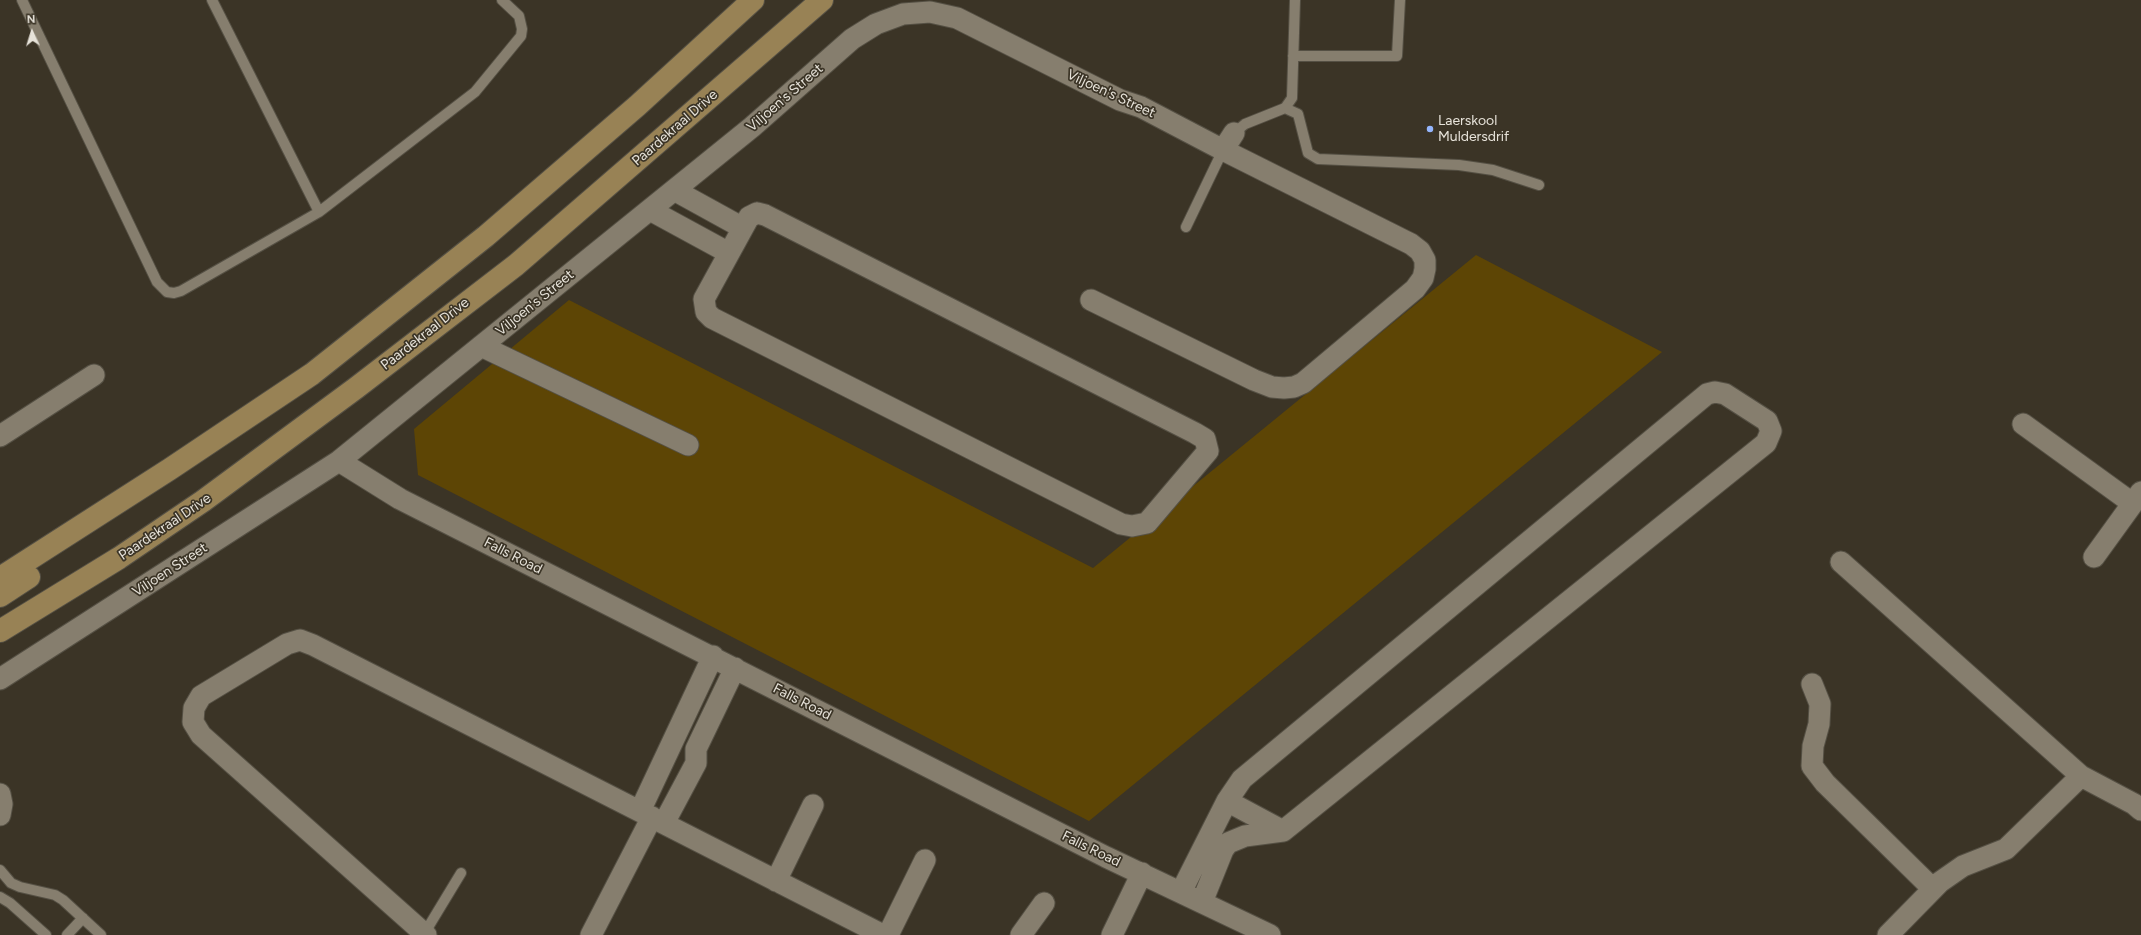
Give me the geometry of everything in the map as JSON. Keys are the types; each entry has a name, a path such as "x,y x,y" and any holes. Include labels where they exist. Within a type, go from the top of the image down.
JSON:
{"main road":[{"path":"0,578 170,469 312,374 486,236 637,106 753,0"},
{"name":"Paardekraal Drive","path":"0,631 119,558 196,505 356,388 516,265 822,0"},
{"path":"0,596 199,463 287,399 312,374"}],"street":[{"name":"Viljoen's Street","path":"339,461 752,127 852,39 876,24 902,14 930,12 957,18 1120,100 1229,142 1411,244 1420,251 1425,260 1423,278 1415,289 1303,383 1294,387 1272,387 1254,380 1091,300"},
{"path":"674,190 743,228"},
{"path":"650,210 729,253"},
{"path":"757,213 765,215 1195,433 1205,439 1208,451 1146,523 1132,526 1121,524 712,318 706,312 704,299 743,228 749,217 757,213"},
{"path":"481,346 688,445"},
{"path":"0,436 94,374"},
{"path":"1181,892 1227,801 1242,779 1706,394 1716,392 1725,394 1767,421 1771,431 1766,443 1283,832 1245,836 1233,841 1223,850 1202,902"},
{"path":"2023,424 2137,497 2094,557"},
{"name":"Falls Road","path":"339,461 400,499 1142,873 1270,935"},
{"name":"Viljoen Street","path":"0,679 339,461"},
{"path":"1841,562 2081,776 2134,804 2141,810"},
{"path":"425,934 201,735 194,722 194,708 201,696 287,644 300,640 313,645 883,935"},
{"path":"652,817 674,737 713,656"},
{"path":"591,935 652,817 696,763 697,748 735,668"},
{"path":"1812,684 1820,704 1819,724 1813,746 1812,766 1825,783 1933,889"},
{"path":"674,737 697,748"},
{"path":"1888,935 1933,889 1963,866 2006,849 2081,776"},
{"path":"0,794 2,804 0,815"},
{"path":"1227,801 1283,832"},
{"path":"776,881 813,805"},
{"path":"1199,856 1217,867"},
{"path":"888,935 925,860"},
{"path":"1112,935 1142,873"},
{"path":"1021,935 1044,903"}],"lane":[{"path":"22,0 157,282 167,292 181,291 319,212 475,92 521,36 522,29 518,16 502,0"},
{"path":"212,0 319,212"},
{"path":"1186,227 1229,142 1245,124 1285,108 1292,98 1296,0"},
{"path":"1294,56 1397,56 1400,0"},
{"path":"1285,108 1298,114 1308,153 1318,159 1459,166 1493,170 1539,185"},
{"path":"0,870 12,882 20,887 55,895 101,935"},
{"path":"425,934 461,873"},
{"path":"0,897 10,903 46,935"},
{"path":"67,935 83,918"}],"shaded area":[{"path":"1476,255 1662,352 1089,821 418,475 414,429 569,300 1093,568"}],"place":[{"name":"Laerskool Muldersdrif","path":"1430,129"}]}
